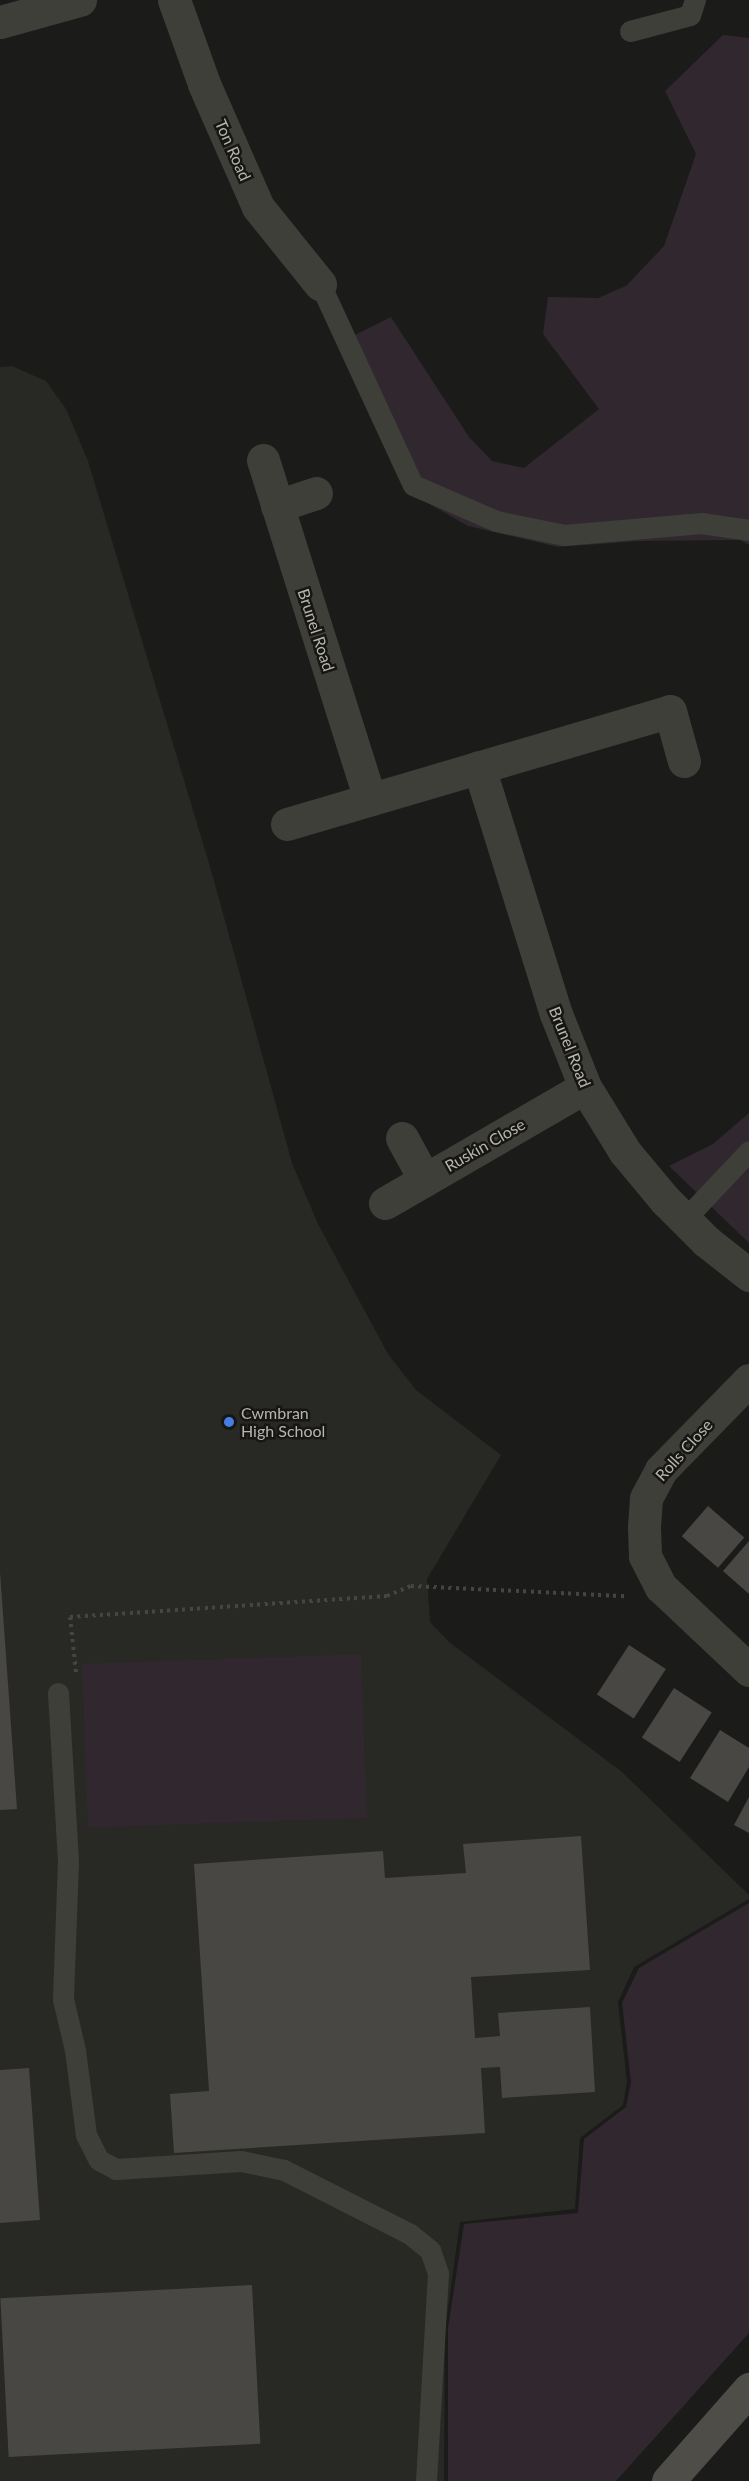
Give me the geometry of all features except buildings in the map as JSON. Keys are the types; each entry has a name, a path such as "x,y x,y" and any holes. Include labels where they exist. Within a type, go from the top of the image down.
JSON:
{"street":[{"path":"0,22 80,0"},
{"name":"Ton Road","path":"174,0 204,84 258,207 320,284"},
{"name":"Brunel Road","path":"263,460 370,800"},
{"path":"277,506 316,494"},
{"path":"286,824 670,711 684,761"},
{"name":"Brunel Road","path":"479,767 552,1003 585,1087 625,1152 684,1220 749,1275"},
{"name":"Ruskin Close","path":"385,1203 585,1087"},
{"path":"402,1138 425,1179"},
{"name":"Rolls Close","path":"749,1380 661,1470 646,1498 645,1556 661,1587 749,1670"},
{"path":"668,2481 749,2389"}],"lane":[{"path":"630,31 690,15 695,0"},
{"path":"320,284 413,485 496,521 564,535 701,523 749,530"},
{"path":"684,1220 749,1150"},
{"path":"58,1693 68,1861 63,1999 75,2050 86,2135 99,2160 116,2169 241,2161 284,2170 410,2234 429,2250 438,2273 426,2481"}],"path":[{"path":"58,1693 78,1690 70,1617 387,1596 411,1586 629,1596 661,1587"}],"shaded area":[{"path":"723,35 749,38 749,545 740,540 640,541 558,547 468,526 410,493 353,336 391,317 469,437 492,461 524,468 599,409 543,334 548,297 598,298 626,286 664,246 696,154 665,91"},
{"name":"Cwmbran High School","path":"12,366 46,381 66,409 88,461 211,870 292,1163 318,1224 388,1354 416,1390 501,1455 427,1579 430,1622 449,1642 622,1772 749,1895 749,1899 634,1967 618,2002 627,2082 623,2105 580,2138 575,2209 460,2222 445,2330 444,2481 0,2481 0,367"},
{"path":"749,1113 749,1243 669,1166 713,1144"},
{"path":"361,1654 367,1818 88,1828 82,1664"},
{"path":"749,1903 749,2333 616,2481 448,2481 448,2328 464,2224 578,2213 584,2139 626,2107 631,2082 622,2003 639,1968"}],"place":[{"name":"Cwmbran High School","path":"229,1422"}]}
